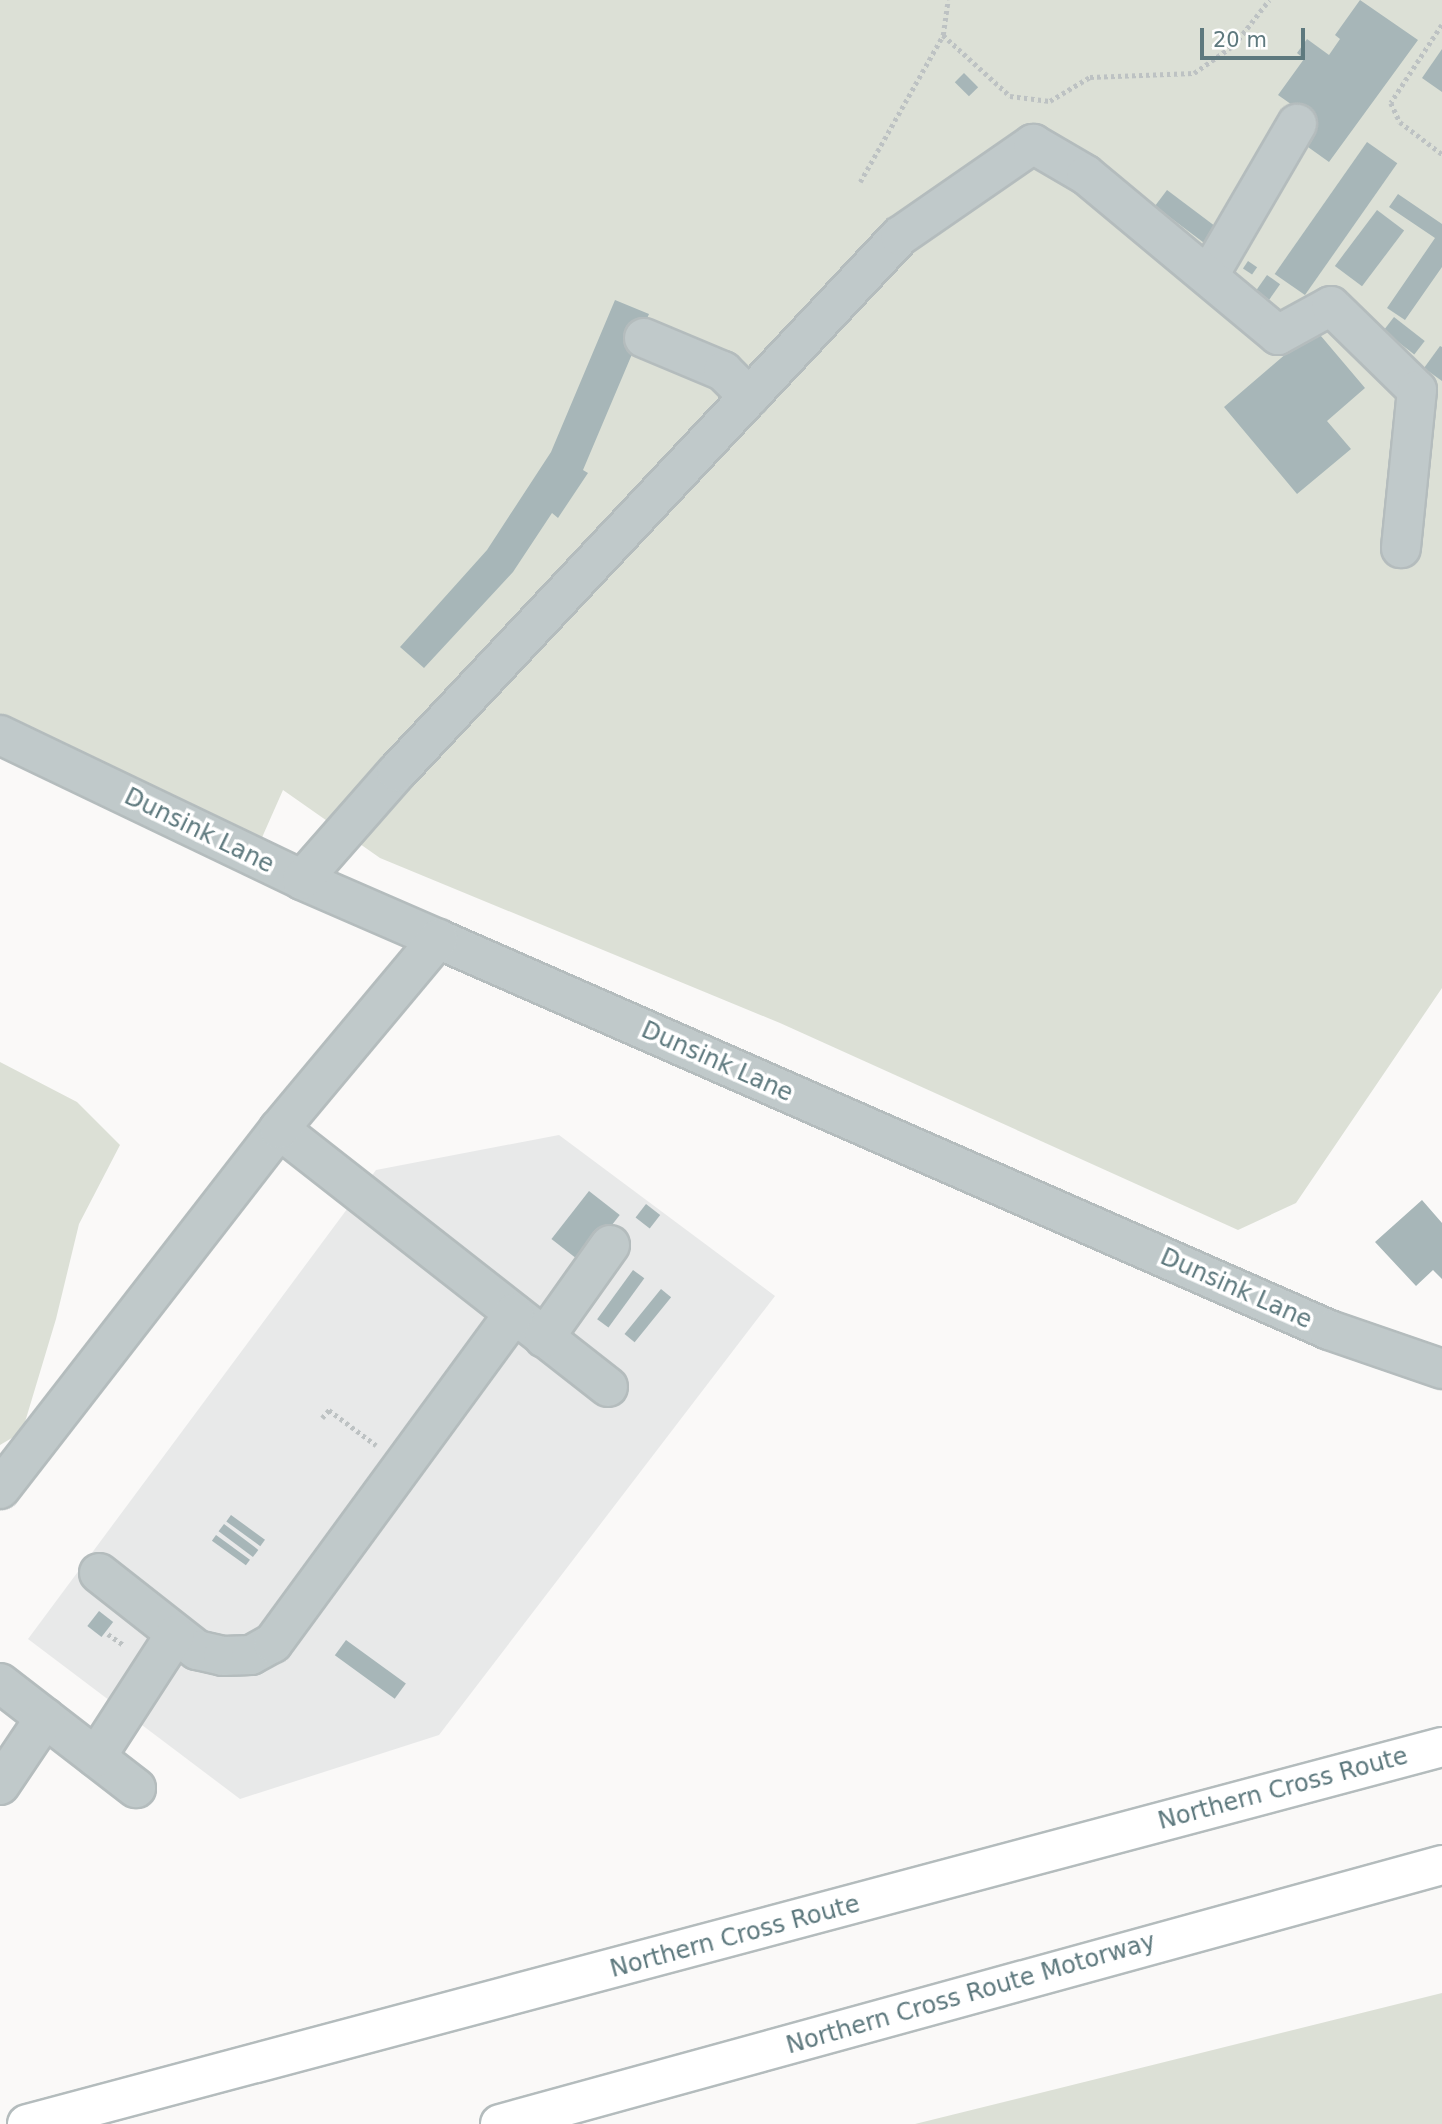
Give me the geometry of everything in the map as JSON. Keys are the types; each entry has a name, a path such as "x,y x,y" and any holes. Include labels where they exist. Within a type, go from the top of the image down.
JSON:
{"highway":[{"name":"Northern Cross Route","path":"27,2124 1442,1747"},
{"name":"Northern Cross Route Motorway","path":"500,2124 1442,1865"},
{"path":"1052,1971 1442,1880"}],"street":[{"path":"1209,275 1297,124"},
{"path":"302,880 397,772 900,236 1033,144 1086,174 1278,335 1331,306 1417,390 1401,548"},
{"path":"644,338 723,371 748,397"},
{"name":"Dunsink Lane","path":"0,735 302,880 438,940 1329,1330 1442,1369"},
{"path":"0,1489 279,1129 438,940"},
{"path":"279,1129 608,1387"},
{"path":"544,1338 610,1245"},
{"path":"99,1573 197,1650 223,1656 251,1655 274,1643 514,1314"},
{"path":"96,1757 175,1635"},
{"path":"0,1683 136,1788"},
{"path":"0,1785 45,1718"}],"path":[{"path":"860,182 943,35 948,0"},
{"path":"943,35 1010,96 1050,101 1090,77 1194,73 1234,45 1269,0"},
{"path":"1442,25 1391,103 1400,122 1442,153"},
{"path":"322,1418 329,1410 402,1464"}],"shaded area":[{"path":"0,0 1442,0 1442,988 1296,1203 1238,1230 780,1023 380,858 283,790 260,842 0,720"},
{"path":"0,1062 77,1102 120,1145 79,1224 56,1319 22,1432 0,1445"},
{"path":"559,1135 775,1296 439,1735 240,1799 28,1639 376,1170"},
{"path":"1442,1993 1442,2124 915,2124"}],"building":[{"path":"1360,0 1418,40 1329,162 1301,142 1315,121 1278,95 1304,59 1297,53 1307,39 1329,55 1340,39 1335,35"},
{"path":"1442,49 1442,92 1422,78"},
{"path":"964,73 978,87 969,96 955,82"},
{"path":"1367,142 1397,163 1305,295 1275,274"},
{"path":"1167,190 1225,233 1212,249 1155,206"},
{"path":"1398,194 1442,224 1442,267 1405,320 1387,308 1435,238 1389,207"},
{"path":"1377,210 1404,230 1362,286 1335,266"},
{"path":"1248,261 1257,267 1252,275 1243,268"},
{"path":"1267,275 1280,284 1269,300 1256,291"},
{"path":"615,300 649,314 583,470 588,473 558,518 552,513 513,572 424,668 400,647 487,550 551,452"},
{"path":"1394,317 1425,341 1414,354 1384,330"},
{"path":"1315,329 1365,388 1327,421 1351,449 1297,494 1224,407"},
{"path":"1440,346 1442,347 1442,381 1424,368"},
{"path":"589,1191 620,1215 582,1263 551,1239"},
{"path":"1422,1200 1442,1223 1442,1279 1433,1270 1416,1286 1375,1242"},
{"path":"646,1204 660,1215 650,1228 636,1217"},
{"path":"633,1270 644,1278 608,1328 597,1319"},
{"path":"661,1289 671,1297 635,1342 624,1334"},
{"path":"231,1515 265,1540 260,1546 226,1521"},
{"path":"224,1524 258,1550 253,1557 219,1531"},
{"path":"216,1535 250,1560 246,1565 212,1541"},
{"path":"99,1611 113,1622 101,1637 87,1626"},
{"path":"346,1640 406,1683 395,1699 335,1655"}]}
